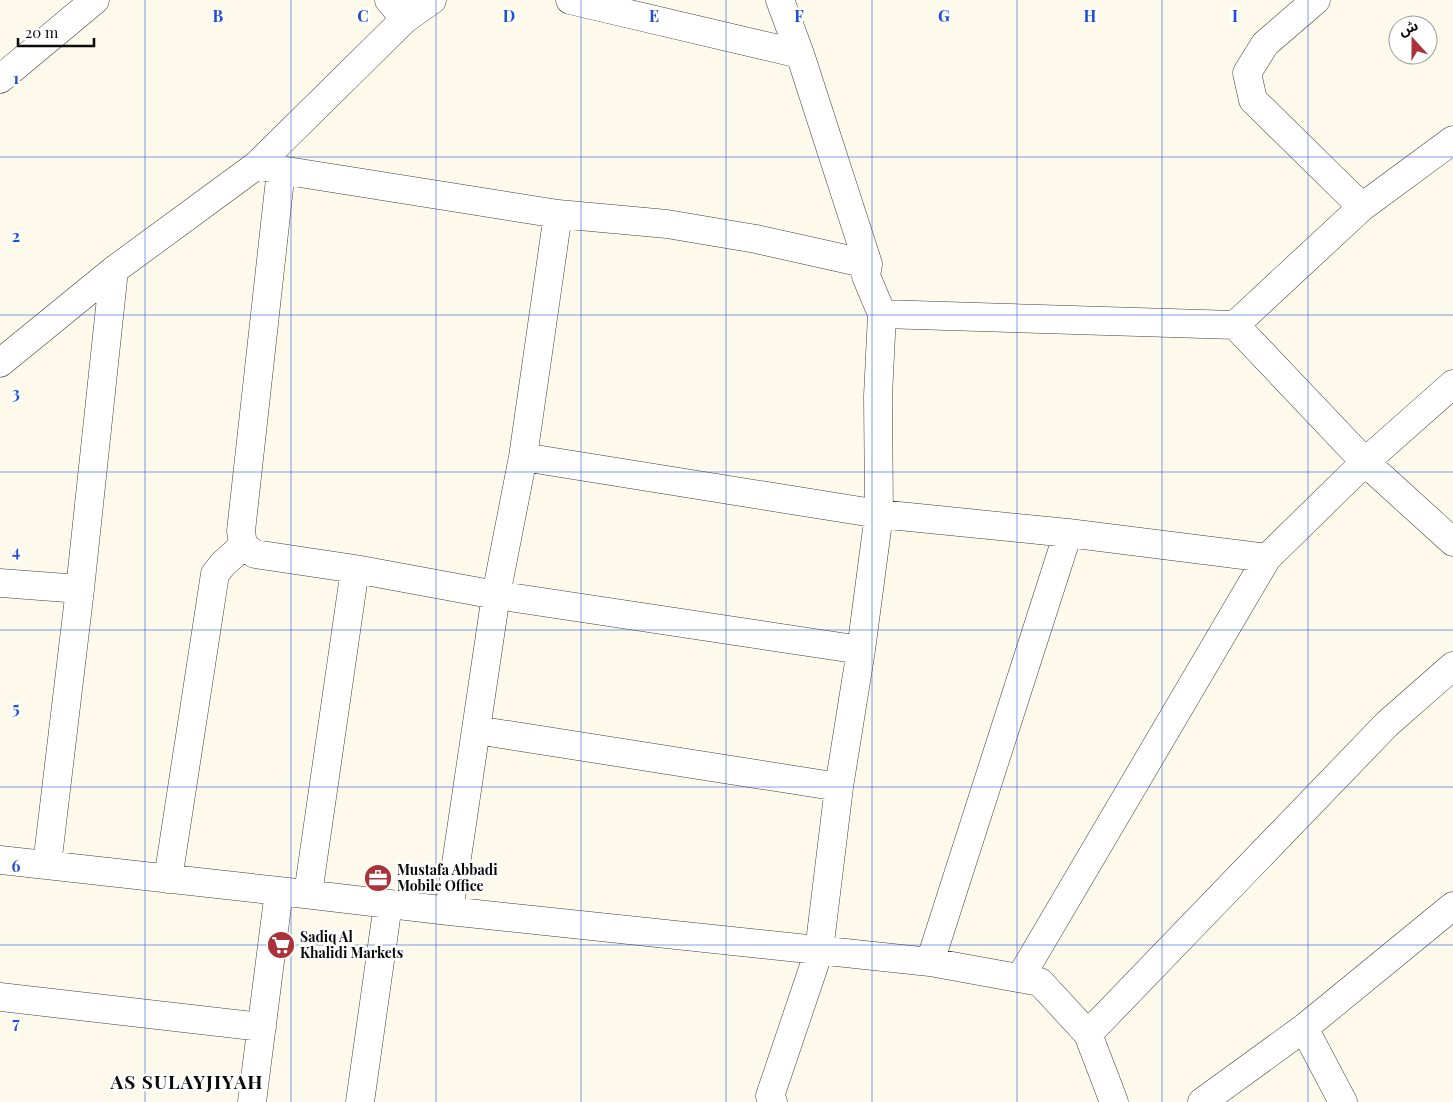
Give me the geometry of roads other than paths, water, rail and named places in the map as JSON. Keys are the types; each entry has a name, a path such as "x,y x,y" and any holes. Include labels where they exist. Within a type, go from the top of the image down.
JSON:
{"street":[{"path":"0,79 95,0"},
{"path":"0,363 114,270 269,167 397,9 432,0"},
{"path":"570,0 800,54"},
{"path":"1315,0 1265,44 1247,73 1253,100 1362,207"},
{"path":"773,1102 770,1096 819,951 839,787 861,650 879,514 878,396 882,314 866,276 868,264 800,54 787,3"},
{"path":"882,314 1234,325 1362,207 1453,140"},
{"path":"269,167 558,214 667,224 756,239 868,264"},
{"path":"269,167 241,531 243,546 255,554 354,569 496,595 861,650"},
{"path":"449,911 496,595 523,457 558,214"},
{"path":"47,865 80,589 114,270"},
{"path":"1234,325 1365,462 1453,542"},
{"path":"1020,978 1267,558 1365,462 1453,384"},
{"path":"523,457 879,514 1068,533 1267,558"},
{"path":"930,962 1068,533"},
{"path":"168,879 215,574 243,546"},
{"path":"308,894 354,569"},
{"path":"0,583 80,589"},
{"path":"1088,1034 1387,724 1453,666"},
{"path":"476,730 839,787"},
{"path":"0,860 449,911 930,962 1040,982 1088,1034 1114,1102"},
{"path":"252,1102 279,891"},
{"path":"360,1102 388,904"},
{"path":"1202,1102 1304,1028 1451,912"},
{"path":"0,997 262,1027"},
{"path":"1304,1028 1343,1102"}],"place":[{"name":"Mustafa Abbadi Mobile Office","path":"378,878"},
{"name":"Sadiq Al Khalidi Markets","path":"281,945"}],"district":[{"name":"AS SULAYJIYAH","path":"187,1082"}]}
